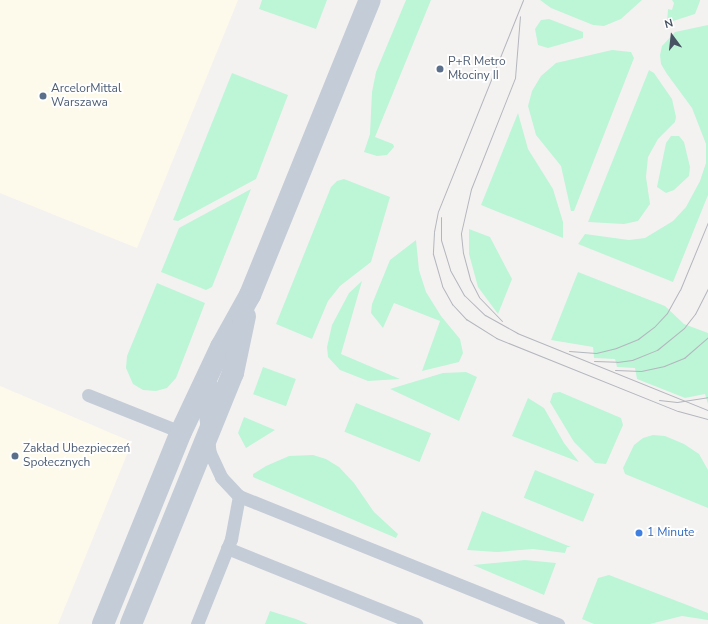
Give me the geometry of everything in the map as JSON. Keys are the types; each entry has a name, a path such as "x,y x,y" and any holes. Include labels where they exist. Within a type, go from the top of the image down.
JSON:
{"street":[{"path":"103,624 181,432 221,347 250,295 370,0"},
{"path":"132,624 234,373 250,295"}],"lane":[{"path":"221,347 205,414 207,439 218,472 239,496 558,624"},
{"path":"88,395 181,432"},
{"path":"197,624 234,528 239,496"},
{"path":"227,548 416,624"}],"shaded area":[{"path":"0,0 238,0 137,248 0,193"},
{"path":"0,386 132,442 58,624 0,624"}],"green space":[{"path":"262,0 327,0 316,29 259,9"},
{"path":"406,0 431,0 375,137 393,144 394,147 387,155 377,156 364,152 370,134 372,92 376,72"},
{"path":"540,0 642,0 621,19 604,26 593,25 551,8"},
{"path":"672,0 700,1 695,14 667,23 668,9 672,10 674,3"},
{"path":"549,19 583,32 583,38 548,48 538,45 535,29 541,20"},
{"path":"708,25 708,195 673,282 578,244 585,234 629,240 645,238 673,221 686,207 700,181 706,163 706,144 692,108 667,74 661,64 660,55 662,46 675,32"},
{"path":"612,50 631,52 634,58 574,211 571,211 561,166 536,135 528,106 532,91 541,76 556,63"},
{"path":"649,70 654,73 672,99 676,117 675,122 658,139 648,157 646,177 650,204 638,221 624,224 588,222"},
{"path":"232,73 288,95 256,179 178,221 173,220"},
{"path":"518,113 528,149 553,189 563,222 563,238 481,205"},
{"path":"671,136 679,136 684,142 690,167 689,176 674,190 666,193 657,187 666,143"},
{"path":"344,179 390,197 371,262 340,286 328,301 312,339 276,324 331,187 337,181"},
{"path":"251,189 212,287 206,290 161,272 179,228"},
{"path":"469,229 490,237 512,279 498,314 478,287 469,254"},
{"path":"416,240 419,270 426,292 441,316 460,339 463,353 459,362 422,371 440,321 394,303 383,328 371,313 372,304 390,260"},
{"path":"578,272 665,306 684,324 708,333 708,404 705,394 685,398 637,379 635,368 617,367 615,359 594,358 593,347 551,340"},
{"path":"362,281 341,354 400,379 368,381 340,370 328,357 327,347 332,325 349,293"},
{"path":"157,283 205,303 176,378 167,388 156,391 143,390 133,384 126,368 127,356"},
{"path":"263,367 296,379 286,406 253,394"},
{"path":"466,372 477,377 459,421 390,389 443,373"},
{"path":"560,392 621,418 623,425 606,464 595,463 574,442 550,402 553,393"},
{"path":"528,398 544,408 564,443 579,462 512,436"},
{"path":"356,403 431,433 419,462 344,432"},
{"path":"244,417 275,430 246,448 238,433"},
{"path":"653,435 665,436 684,444 699,454 708,470 708,508 625,474 623,468 634,445 643,438"},
{"path":"313,455 326,459 339,467 354,483 374,512 398,534 396,538 253,477 253,474 266,466 289,456"},
{"path":"535,470 594,494 583,522 524,498"},
{"path":"482,511 571,547 567,547 565,553 533,549 497,552 467,550"},
{"path":"525,560 556,563 544,595 473,565"},
{"path":"609,575 708,613 708,620 682,616 650,624 594,624 582,619 598,578"},
{"path":"270,611 296,619 308,624 265,624"}],"tram line":[{"path":"523,0 438,211 434,232 433,254 442,286 452,304 466,319 496,338 678,411 708,419"},
{"path":"502,321 479,297 470,279 463,253 461,233 471,189 515,78 520,16"},
{"path":"441,217 441,240 450,270 464,295 485,315 517,333 708,410"},
{"path":"569,351 596,353 616,348 638,339 654,327 667,313 680,290 708,222"},
{"path":"594,361 617,362 632,360 657,350 684,328 695,314 708,288"},
{"path":"615,370 641,371 664,366 684,358 708,337"},
{"path":"659,400 677,402 708,397"}],"place":[{"name":"P+R Metro Młociny II","path":"440,69"},
{"name":"ArcelorMittal Warszawa","path":"43,96"},
{"name":"Zakład Ubezpieczeń Społecznych","path":"15,456"},
{"name":"1 Minute","path":"639,533"}]}
